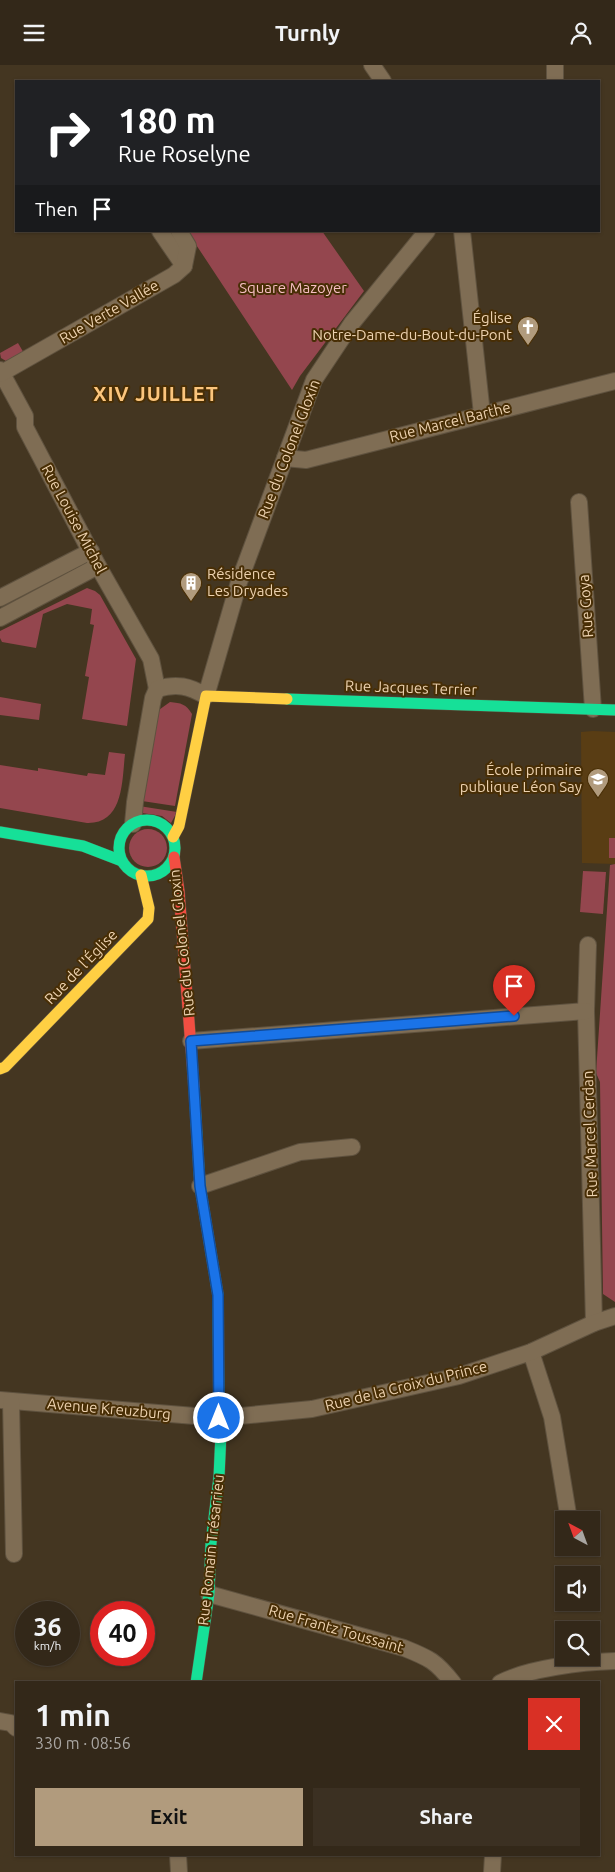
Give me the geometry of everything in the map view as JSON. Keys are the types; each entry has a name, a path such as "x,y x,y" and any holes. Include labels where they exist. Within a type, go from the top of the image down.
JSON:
{"street":[{"path":"372,65 382,80"},
{"path":"555,65 555,80"},
{"path":"161,232 184,266"},
{"path":"180,232 188,246 184,266"},
{"name":"Rue du Colonel Gloxin","path":"173,837 179,826 206,696 239,582 314,380 352,323 426,232"},
{"path":"462,232 482,414"},
{"name":"Rue Verte Vallée","path":"1,372 174,275 184,266"},
{"name":"Rue Louise Michel","path":"1,372 25,415 25,427 164,687"},
{"name":"Rue Marcel Barthe","path":"285,458 306,460 615,381"},
{"path":"0,393 16,423 25,427"},
{"name":"Rue Goya","path":"579,502 592,709"},
{"path":"0,598 94,559"},
{"path":"0,618 94,559"},
{"path":"133,824 152,698 164,687 192,687 206,696"},
{"name":"Rue Jacques Terrier","path":"206,696 615,710"},
{"path":"0,832 83,846 122,861 130,870 141,875 152,876 161,873 169,866 174,857 175,847 173,837 168,829 160,823 151,821 133,824 111,841 83,846"},
{"path":"111,841 120,851 122,861"},
{"name":"Rue du Colonel Gloxin","path":"174,857 179,891 191,1041 200,1186 218,1295 219,1418"},
{"name":"Rue de l'Église","path":"2,1069 148,919 149,908 141,875"},
{"name":"Rue Marcel Cerdan","path":"588,945 586,1011 594,1323"},
{"path":"191,1041 586,1011"},
{"path":"200,1186 300,1152 352,1147"},
{"name":"Rue de la Croix du Prince","path":"219,1418 312,1409 459,1376 531,1352 594,1323 615,1316"},
{"path":"531,1352 552,1417 568,1511"},
{"path":"6,1400 14,1554"},
{"name":"Avenue Kreuzburg","path":"6,1400 219,1418"},
{"name":"Rue Romain Trésarrieu","path":"196,1681 209,1594 211,1543 219,1477 219,1418"},
{"name":"Rue Frantz Toussaint","path":"209,1594 404,1647 430,1659 443,1670 451,1681"},
{"path":"504,1681 512,1677 565,1665 615,1661"},
{"path":"0,1721 11,1723 15,1727"},
{"path":"178,1856 179,1872"},
{"path":"492,1856 492,1872"}],"shaded area":[{"name":"École primaire publique Léon Say","path":"581,732 615,732 615,864 582,863"}],"green space":[{"name":"Square Mazoyer","path":"188,232 323,232 364,291 300,376 292,390"},
{"path":"18,343 25,355 6,361 1,358 0,353"},
{"path":"87,588 100,595 136,659 127,726 82,719 89,677 85,676 94,625 90,624 92,609 67,604 43,614 36,648 2,642 0,638 0,631"},
{"path":"0,697 41,704 39,720 0,715"},
{"path":"170,702 183,705 192,714 175,806 142,801 156,712"},
{"path":"109,752 125,754 121,788 119,799 114,808 108,816 99,821 87,823 0,808 0,765 38,771 38,768 87,776 88,773 105,775"},
{"path":"139,806 177,812 171,823 162,816 142,813 139,811"},
{"path":"148,829 161,835 167,848 161,861 148,867 135,861 129,848 135,835"},
{"path":"609,838 615,838 615,858 609,858"},
{"path":"615,864 615,1302 603,1294 600,1082 596,1073 610,865"},
{"path":"583,871 606,872 603,914 580,912"}],"traffic: fast":[{"path":"287,699 615,710"},
{"path":"147,820 162,825 170,833 175,848 170,863 162,871 147,876 132,871 124,863 119,848 124,833 132,825 147,820"},
{"path":"0,832 83,846 122,861"},
{"path":"194,1087 200,1186 218,1295 219,1418 221,1433 219,1477 211,1543 209,1594 196,1681"}],"traffic: slow":[{"path":"173,837 179,826 206,696 287,699"},
{"path":"0,1069 5,1067 148,919 149,908 141,875"}],"traffic: jam":[{"path":"174,857 179,891 194,1087"}],"place":[{"name":"Église Notre-Dame-du-Bout-du-Pont","path":"528,346"},
{"name":"Résidence Les Dryades","path":"191,602"},
{"name":"École primaire publique Léon Say","path":"598,798"}],"district":[{"name":"XIV JUILLET","path":"156,394"}],"route":[{"path":"219,1418 218,1295 200,1186 191,1041 514,1016"}]}
